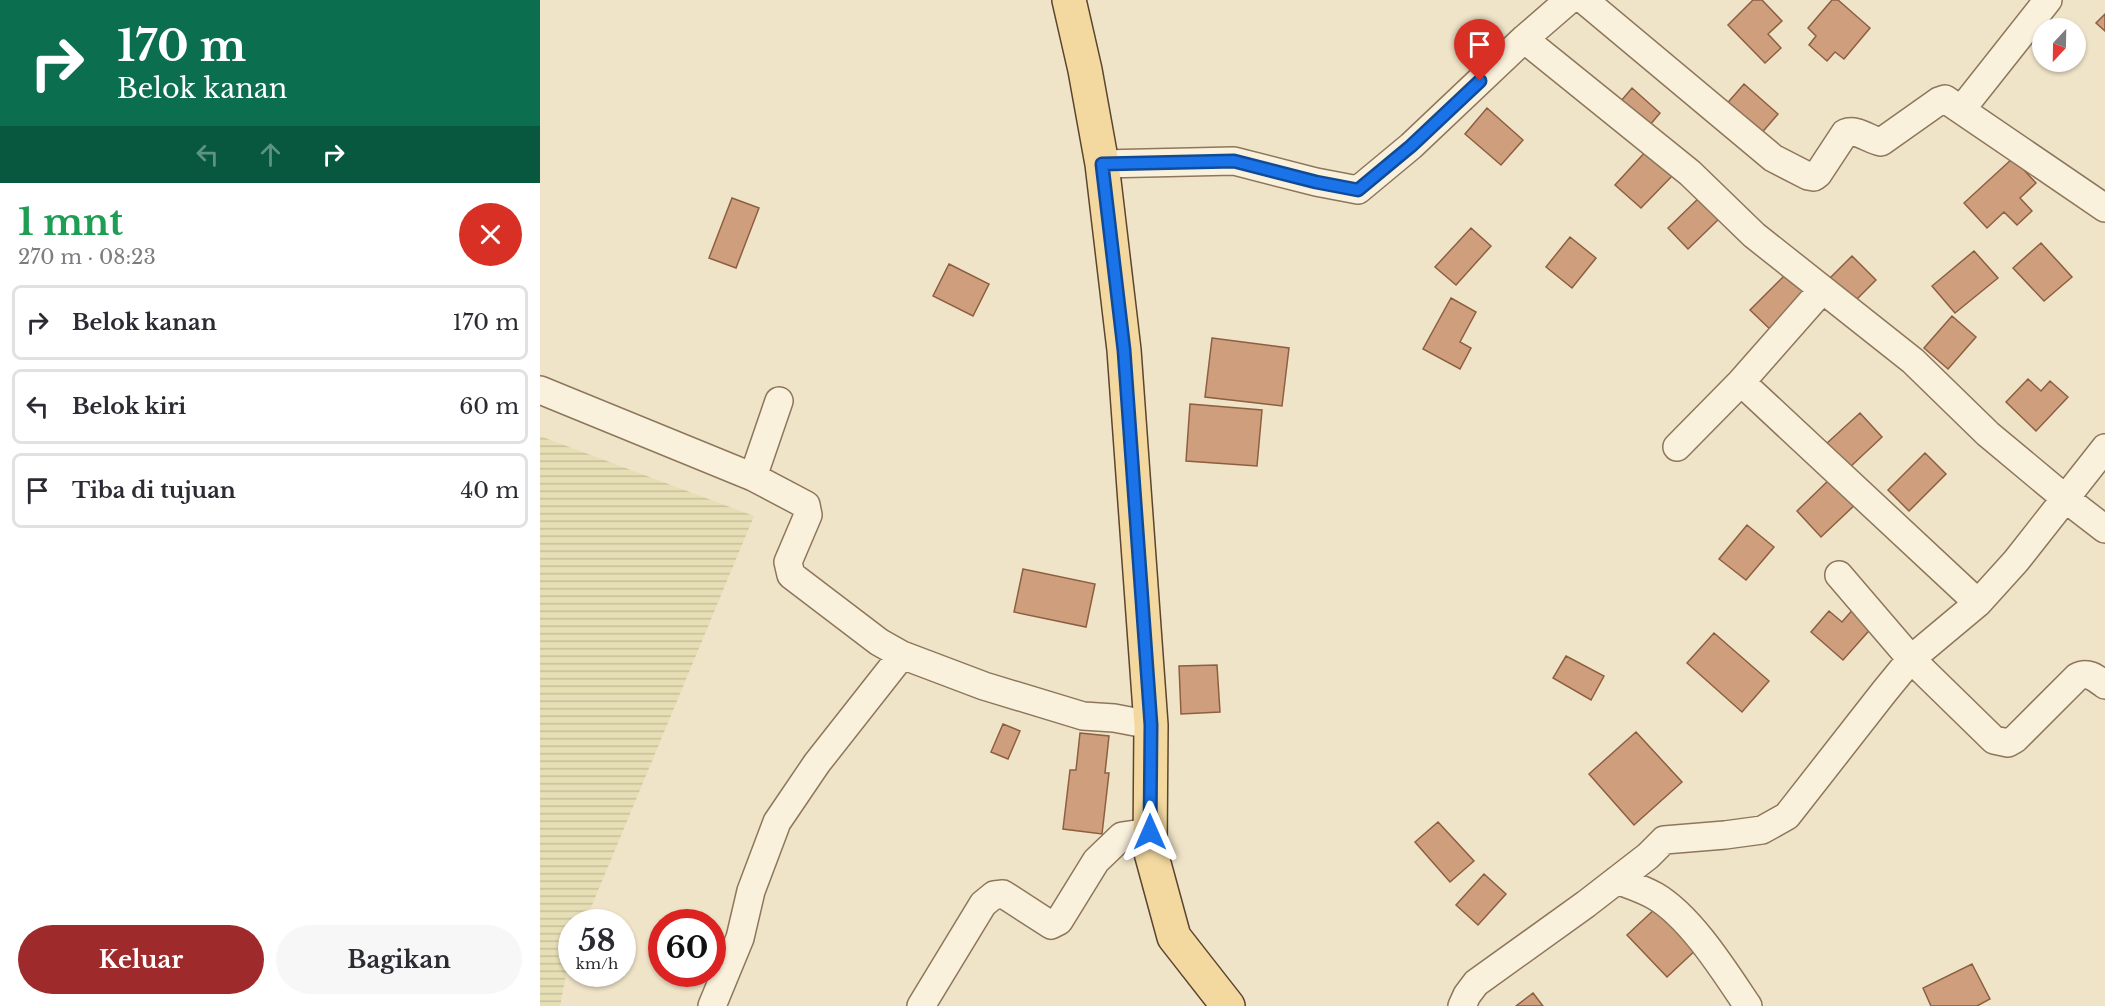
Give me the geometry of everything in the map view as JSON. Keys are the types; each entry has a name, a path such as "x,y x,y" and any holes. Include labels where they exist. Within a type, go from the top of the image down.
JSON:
{"main road":[{"path":"1069,0 1085,70 1102,164 1124,350 1151,725 1150,849 1174,937 1225,1005"}],"street":[{"path":"1102,164 1234,161 1358,190 1411,146 1524,39 1569,0"},
{"path":"1584,0 1773,158 1808,176 1814,177 1818,174 1845,133 1850,131 1881,142 1945,99 2105,208"},
{"path":"1961,110 2048,0"},
{"path":"1524,39 1690,173 1754,235 1913,361 1988,434 2105,530"},
{"path":"1677,447 1741,382 1822,290"},
{"path":"1741,382 1978,603"},
{"path":"540,390 753,477 806,505 808,515 788,562 791,575 879,642 902,655 984,686 1083,716 1114,718 1151,725"},
{"path":"753,477 779,401"},
{"path":"1462,1006 1476,983 1617,880 1656,848 1761,830 1787,816 1911,659 1978,603 2066,500 2105,448"},
{"path":"1839,575 1911,659 1994,740 2001,743 2008,743 2014,739 2082,674 2089,675 2105,685"},
{"path":"712,1006 740,938 751,891 777,822 817,763 902,655"},
{"path":"921,1006 983,904 994,896 1003,894 1051,925 1059,921 1096,861 1122,836 1150,832"},
{"path":"1617,880 1655,896 1674,910 1699,938 1748,1006"}],"shaded area":[{"path":"540,436 754,516 590,909 558,909 558,987 564,987 560,1006 540,1006"}],"building":[{"path":"1753,0 1762,0 1782,21 1768,34 1781,48 1765,63 1728,25"},
{"path":"1832,0 1838,0 1870,28 1844,59 1835,52 1827,61 1809,45 1816,36 1808,28"},
{"path":"2105,14 2105,31 2096,23"},
{"path":"1744,84 1778,114 1759,136 1724,107"},
{"path":"1632,88 1660,113 1644,132 1615,108"},
{"path":"1487,108 1523,140 1501,165 1465,134"},
{"path":"1647,150 1673,175 1641,208 1615,185"},
{"path":"2013,158 2036,183 2020,198 2032,211 2017,225 2004,212 1987,228 1964,203"},
{"path":"1701,196 1721,217 1688,249 1668,228"},
{"path":"732,198 759,208 736,268 709,258"},
{"path":"1471,228 1491,246 1456,285 1435,267"},
{"path":"1570,237 1596,258 1572,288 1546,267"},
{"path":"2041,243 2072,277 2044,301 2013,268"},
{"path":"1974,251 1998,278 1955,313 1932,286"},
{"path":"1852,256 1876,280 1854,302 1830,278"},
{"path":"949,264 989,284 973,316 933,296"},
{"path":"1789,271 1813,295 1774,333 1750,310"},
{"path":"1451,298 1476,312 1460,342 1471,348 1460,369 1423,349"},
{"path":"1952,316 1976,337 1948,369 1924,348"},
{"path":"1212,338 1289,348 1282,406 1205,397"},
{"path":"2028,379 2041,391 2050,381 2068,397 2036,431 2006,402"},
{"path":"1190,404 1262,410 1257,466 1186,461"},
{"path":"1860,413 1882,437 1848,469 1826,444"},
{"path":"1925,453 1946,474 1909,511 1888,490"},
{"path":"1834,475 1859,501 1821,537 1797,511"},
{"path":"1747,525 1774,547 1746,580 1719,559"},
{"path":"1023,569 1095,584 1086,627 1014,612"},
{"path":"1855,607 1875,624 1843,660 1811,632 1829,611 1842,622"},
{"path":"1714,633 1769,681 1742,712 1687,663"},
{"path":"1566,656 1604,676 1591,700 1553,678"},
{"path":"1217,665 1220,712 1181,714 1179,666"},
{"path":"1003,724 1020,731 1008,759 991,752"},
{"path":"1636,732 1682,782 1634,825 1589,774"},
{"path":"1080,733 1109,736 1105,773 1109,773 1102,834 1063,829 1070,770 1076,770"},
{"path":"1438,822 1474,861 1450,882 1415,842"},
{"path":"1484,874 1506,894 1478,925 1456,905"},
{"path":"1656,908 1701,945 1667,977 1627,935"},
{"path":"1972,964 1990,999 1977,1006 1931,1006 1923,988"},
{"path":"1533,993 1543,1006 1516,1006"}],"route":[{"path":"1150,832 1151,725 1124,350 1102,164 1234,161 1358,190 1411,146 1480,81"}]}
